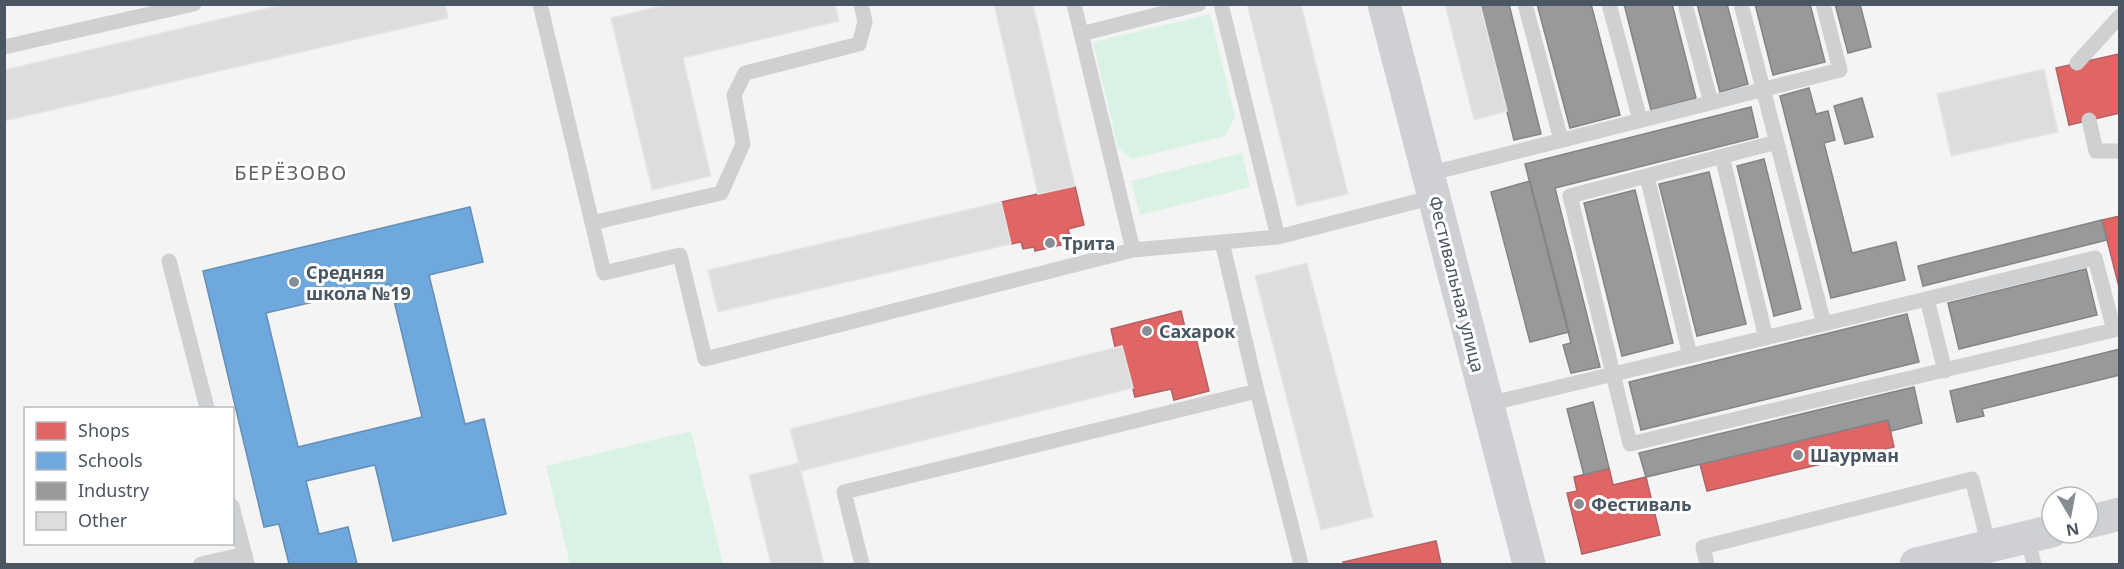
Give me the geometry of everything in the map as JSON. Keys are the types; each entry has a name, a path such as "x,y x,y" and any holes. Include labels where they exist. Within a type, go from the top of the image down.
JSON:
{"street":[{"name":"Фестивальная улица","path":"1384,4 1529,564"},
{"path":"2100,519 2120,514"},
{"path":"1916,564 1989,546 2038,544"}],"lane":[{"path":"4,47 194,4"},
{"path":"540,4 604,273 680,255 705,359 1133,250 1278,237 1562,140 1840,69 1823,4"},
{"path":"592,223 721,193 743,144 734,95 745,74 859,44 865,22 861,4"},
{"path":"1074,4 1133,250"},
{"path":"1082,34 1199,4"},
{"path":"1221,4 1278,237"},
{"path":"1526,4 1562,140"},
{"path":"1609,4 1640,120"},
{"path":"1685,4 1711,103"},
{"path":"1741,4 1824,324"},
{"path":"2077,63 2120,16"},
{"path":"2089,120 2096,151 2120,151"},
{"path":"1488,404 1613,374 1766,338 2095,258 2114,330 1630,444 1613,374 1570,196 1777,142"},
{"path":"1722,156 1766,338"},
{"path":"1647,176 1690,356"},
{"path":"1222,242 1301,564"},
{"path":"169,261 207,407"},
{"path":"1927,299 1945,370"},
{"path":"862,564 844,492 1257,391"},
{"path":"1707,564 1703,548 1972,479 1989,546"},
{"path":"201,564 246,559 234,514"}],"green space":[{"path":"1210,14 1235,117 1225,136 1132,159 1118,148 1093,42"},
{"path":"1242,153 1250,187 1140,215 1131,181"},
{"path":"691,431 723,564 570,564 546,466"}],"building: Shops":[{"path":"2119,54 2120,113 2069,125 2056,68"},
{"path":"1075,186 1084,225 1068,229 1071,239 1060,241 1061,245 1035,251 1034,247 1023,249 1021,242 1011,244 1001,202"},
{"path":"2120,216 2120,291 2102,220"},
{"path":"1181,311 1187,336 1195,334 1209,391 1174,400 1171,389 1135,397 1122,346 1115,347 1111,329"},
{"path":"1888,420 1894,447 1707,491 1700,464"},
{"path":"1609,468 1613,485 1646,477 1660,535 1582,554 1567,493 1577,491 1574,477"},
{"path":"1436,541 1441,564 1343,564 1343,562"}],"building: Schools":[{"path":"470,207 483,262 429,275 465,424 484,419 506,514 393,541 375,465 306,481 319,534 348,527 357,564 289,564 279,524 264,527 203,271","holes":["390,284 422,417 298,447 266,313"]}],"building: Industry":[{"path":"1480,4 1509,4 1541,134 1514,140"},
{"path":"1537,4 1591,4 1620,115 1570,128"},
{"path":"1624,4 1672,4 1696,98 1651,110"},
{"path":"1697,4 1727,4 1748,84 1720,92"},
{"path":"1755,4 1810,4 1825,62 1773,75"},
{"path":"1835,4 1860,4 1871,47 1848,53"},
{"path":"1809,88 1816,114 1828,111 1835,140 1824,143 1852,253 1896,242 1905,280 1831,298 1780,96"},
{"path":"1862,98 1873,137 1845,144 1834,106"},
{"path":"1751,107 1758,137 1555,188 1600,367 1571,373 1563,345 1571,343 1525,164"},
{"path":"1764,159 1801,309 1774,316 1737,166"},
{"path":"1709,172 1746,324 1697,336 1659,184"},
{"path":"1530,181 1569,332 1530,342 1491,192"},
{"path":"1635,190 1673,343 1622,356 1584,203"},
{"path":"2102,220 2107,240 1923,286 1918,266"},
{"path":"2086,269 2097,315 1959,349 1948,303"},
{"path":"1907,314 1919,362 1641,430 1629,382"},
{"path":"2120,349 2120,375 1982,409 1984,416 1957,422 1950,391"},
{"path":"1914,387 1922,423 1891,431 1888,420 1646,477 1639,453"},
{"path":"1593,402 1609,468 1584,475 1567,409"}],"building: Other":[{"path":"285,4 445,4 448,18 4,121 4,70"},
{"path":"669,4 835,4 839,21 683,58 711,176 652,190 611,18"},
{"path":"994,4 1033,4 1075,186 1038,194"},
{"path":"1247,4 1301,4 1348,194 1297,206"},
{"path":"1445,4 1480,4 1507,111 1474,120"},
{"path":"2044,69 2058,132 1951,156 1937,94"},
{"path":"1001,202 1011,244 718,312 708,270"},
{"path":"1307,263 1373,517 1321,530 1255,276"},
{"path":"1122,346 1133,388 801,471 790,429"},
{"path":"799,463 824,564 771,564 749,475"}],"place":[{"name":"Трита","path":"1050,243"},
{"name":"Средняя школа №19","path":"294,282"},
{"name":"Сахарок","path":"1147,331"},
{"name":"Шаурман","path":"1798,455"},
{"name":"Фестиваль","path":"1579,504"}],"district":[{"name":"БЕРЁЗОВО","path":"291,172"}]}
